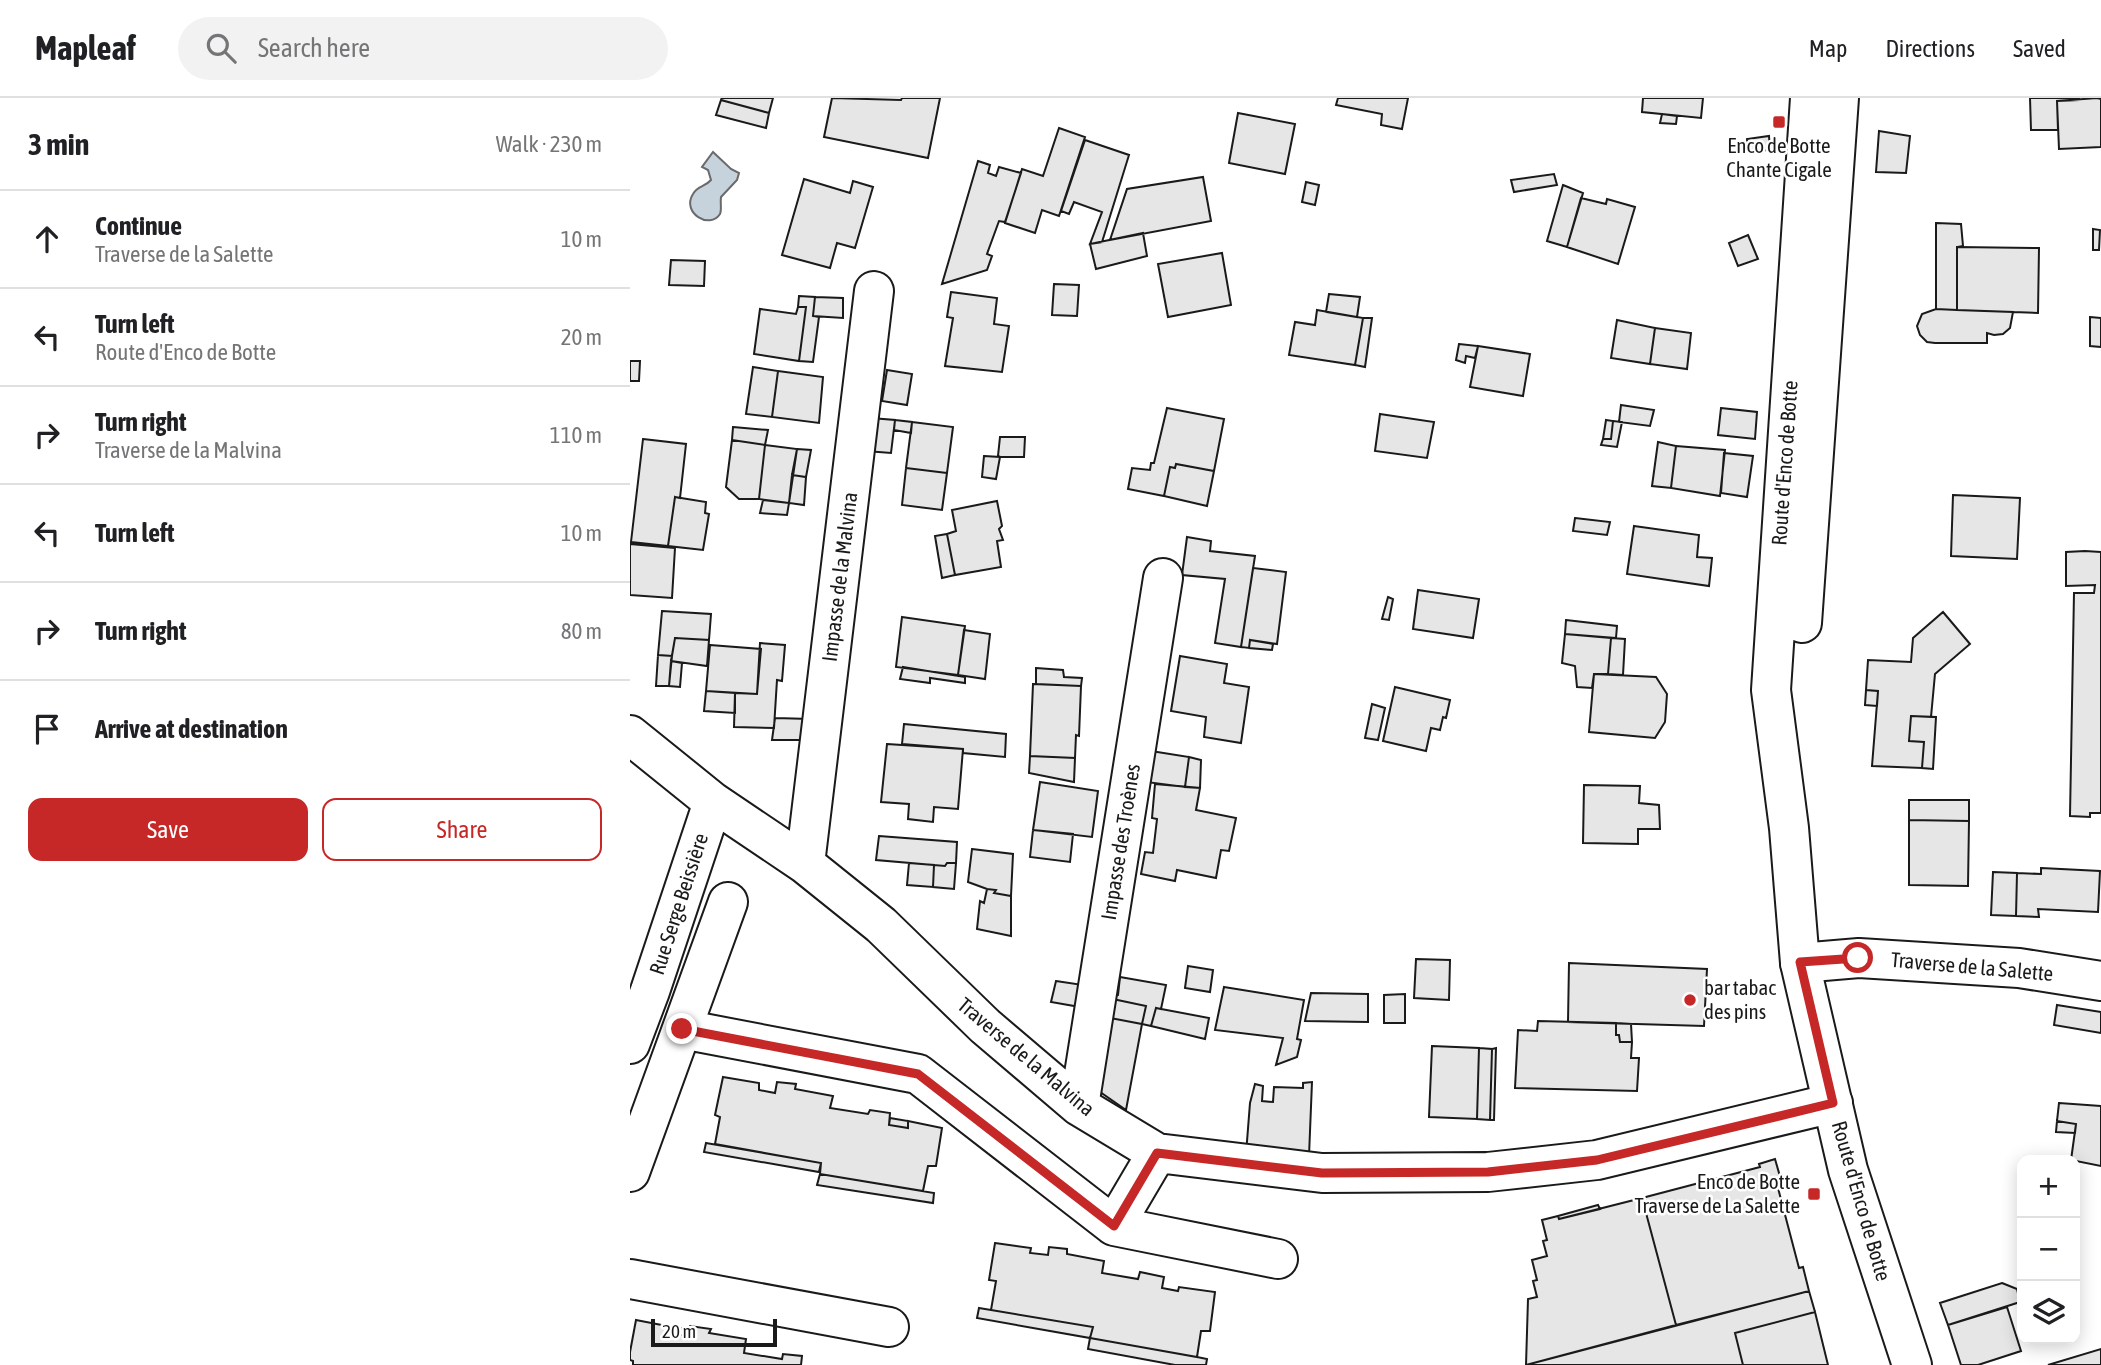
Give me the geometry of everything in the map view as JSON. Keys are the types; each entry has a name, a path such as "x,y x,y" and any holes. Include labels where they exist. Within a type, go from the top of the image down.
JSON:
{"main road":[{"name":"Route d'Enco de Botte","path":"1810,98 1771,690 1789,828 1800,962 1848,1170 1912,1365"},
{"name":"Route d'Enco de Botte","path":"1789,828 1839,98"},
{"name":"Impasse de la Malvina","path":"805,863 874,291"},
{"name":"Impasse des Troènes","path":"1079,1106 1163,579"},
{"name":"Traverse de la Malvina","path":"630,736 713,802 805,863 881,925 985,1026 1079,1106 1157,1153 1322,1173 1488,1172 1597,1160 1833,1103"},
{"name":"Rue Serge Beissière","path":"630,1044 713,802"},
{"path":"630,1172 728,902"},
{"name":"Traverse de la Salette","path":"1800,962 1858,958 2019,968 2101,981"},
{"path":"682,1029 918,1074 1114,1226 1278,1259"},
{"path":"1114,1226 1157,1153"},
{"path":"630,1279 889,1328"}],"shaded area":[{"path":"713,152 739,173 737,180 721,197 720,214 715,219 704,220 694,213 690,201 695,191 711,180 708,170 702,167"}],"building":[{"path":"773,98 769,113 721,100"},
{"path":"832,98 940,98 928,158 824,137"},
{"path":"1338,98 1408,98 1402,129 1381,125 1382,114 1336,105"},
{"path":"1643,98 1703,98 1701,118 1642,112"},
{"path":"2030,98 2079,100 2057,101 2058,130 2031,130"},
{"path":"2101,99 2101,147 2059,149 2057,101"},
{"path":"721,100 769,113 766,128 716,115"},
{"path":"1238,113 1295,124 1285,174 1229,163"},
{"path":"1662,114 1677,116 1676,124 1660,123"},
{"path":"1059,128 1085,137 1059,216 1042,210 1035,233 1005,223 1022,169 1043,176"},
{"path":"1879,131 1910,136 1906,173 1876,172"},
{"path":"1769,136 1770,150 1748,151 1747,139"},
{"path":"1085,140 1129,155 1102,242 1090,244 1102,212 1074,202 1069,214 1061,211"},
{"path":"978,161 990,165 988,173 996,176 999,167 1021,173 1005,222 999,221 987,254 992,256 987,270 942,284"},
{"path":"1554,174 1557,185 1514,192 1511,180"},
{"path":"1203,177 1211,221 1110,240 1127,189"},
{"path":"804,179 850,193 853,181 873,187 855,248 837,243 830,268 782,255"},
{"path":"1306,182 1319,185 1315,205 1302,202"},
{"path":"1563,185 1583,193 1567,247 1547,241"},
{"path":"1581,198 1606,204 1607,199 1635,207 1618,264 1567,247"},
{"path":"1936,223 1961,224 1963,246 1957,247 1957,310 1936,309"},
{"path":"2093,229 2100,230 2099,250 2093,250"},
{"path":"1143,233 1147,256 1096,269 1090,244"},
{"path":"1748,235 1758,259 1738,266 1729,243"},
{"path":"1957,247 2039,248 2038,313 1957,310"},
{"path":"1222,253 1231,305 1168,317 1158,264"},
{"path":"671,260 705,261 704,286 669,285"},
{"path":"1054,284 1079,285 1077,316 1052,315"},
{"path":"951,292 997,298 994,324 1009,326 1002,372 945,366 953,318 947,317"},
{"path":"1329,294 1360,297 1357,317 1326,312"},
{"path":"799,296 815,297 813,316 819,317 813,362 799,361 806,307 798,307"},
{"path":"815,297 843,298 843,318 813,316"},
{"path":"798,307 806,307 799,361 754,354 760,309 796,314"},
{"path":"1936,309 2013,312 2010,328 2003,334 1987,333 1987,343 1927,342 1920,335 1917,326 1922,314"},
{"path":"1317,310 1363,318 1355,365 1289,355 1295,322 1315,325"},
{"path":"2090,317 2101,318 2101,347 2090,346"},
{"path":"1363,318 1372,318 1365,367 1355,365"},
{"path":"1617,320 1655,328 1650,364 1611,358"},
{"path":"1655,328 1691,333 1687,369 1650,364"},
{"path":"1459,344 1478,346 1475,358 1466,356 1465,363 1456,360"},
{"path":"1478,346 1530,354 1523,396 1470,387"},
{"path":"630,361 640,361 639,381 630,381"},
{"path":"753,367 778,371 772,417 746,414"},
{"path":"887,370 912,374 907,405 882,401"},
{"path":"778,371 823,377 819,423 772,417"},
{"path":"1621,405 1654,410 1650,426 1619,422"},
{"path":"1167,408 1224,419 1214,471 1176,464 1175,468 1170,467 1164,496 1128,489 1132,468 1150,470 1151,463 1154,463"},
{"path":"1721,408 1757,412 1755,439 1718,435"},
{"path":"1380,414 1434,422 1427,458 1375,451"},
{"path":"871,418 895,420 891,453 866,451"},
{"path":"895,420 912,422 911,433 894,430"},
{"path":"1606,420 1613,421 1611,439 1603,439"},
{"path":"1613,421 1622,422 1617,447 1601,445 1603,439 1611,439"},
{"path":"912,422 953,427 947,473 906,468"},
{"path":"733,427 768,430 765,445 732,440"},
{"path":"1000,437 1025,437 1024,457 998,456"},
{"path":"643,439 686,444 680,498 675,497 668,546 631,542"},
{"path":"732,440 765,445 759,499 739,499 726,487"},
{"path":"1658,442 1676,446 1671,488 1652,486"},
{"path":"765,445 797,449 789,503 759,499"},
{"path":"1676,446 1725,450 1720,496 1671,488"},
{"path":"797,449 811,450 806,477 792,475"},
{"path":"1724,453 1753,456 1747,497 1721,493"},
{"path":"984,456 1000,457 996,479 982,477"},
{"path":"1176,464 1214,471 1207,506 1164,496 1170,467 1175,468"},
{"path":"906,468 947,473 942,510 902,505"},
{"path":"792,475 806,477 804,505 789,503"},
{"path":"1953,495 2020,498 2017,559 1951,556"},
{"path":"675,497 706,502 705,513 709,514 703,550 668,546"},
{"path":"763,500 789,503 787,515 760,513"},
{"path":"997,501 1002,526 999,529 1003,540 997,541 1001,567 955,575 947,534 956,531 952,510"},
{"path":"1575,518 1610,522 1607,535 1573,531"},
{"path":"1634,526 1699,535 1697,557 1712,558 1709,586 1627,574"},
{"path":"947,534 955,575 942,578 935,536"},
{"path":"1187,537 1211,541 1210,551 1255,556 1241,647 1215,643 1225,579 1182,575"},
{"path":"630,544 675,548 672,598 630,595"},
{"path":"2066,552 2101,552 2101,813 2090,813 2090,817 2070,816 2074,593 2094,593 2095,585 2066,586"},
{"path":"1253,568 1286,572 1277,644 1250,640 1249,648 1241,647"},
{"path":"1418,590 1479,599 1473,638 1413,629"},
{"path":"1388,597 1393,599 1389,620 1382,619"},
{"path":"662,611 711,614 709,640 675,638 672,656 658,655"},
{"path":"1943,612 1970,644 1935,674 1931,717 1911,716 1909,741 1924,742 1922,768 1872,766 1878,691 1866,690 1868,660 1911,662 1913,638"},
{"path":"902,617 965,626 958,675 896,667"},
{"path":"1566,620 1617,626 1616,638 1565,634"},
{"path":"964,630 990,634 985,679 958,675"},
{"path":"1565,634 1611,638 1608,674 1594,674 1592,688 1577,687 1575,666 1562,663"},
{"path":"675,638 709,640 707,666 671,661"},
{"path":"1611,638 1625,639 1623,675 1608,674"},
{"path":"1250,640 1273,644 1272,650 1249,648"},
{"path":"760,643 785,645 782,681 777,680 774,728 734,727 735,693 757,694"},
{"path":"710,645 761,649 757,694 706,691"},
{"path":"658,655 672,656 669,686 656,686"},
{"path":"1180,656 1227,664 1224,683 1249,687 1241,743 1204,737 1206,717 1171,711"},
{"path":"671,661 682,663 680,687 669,686"},
{"path":"903,667 965,677 965,683 930,678 930,683 900,679"},
{"path":"1036,668 1063,670 1064,677 1082,678 1081,686 1036,684"},
{"path":"1594,674 1656,677 1667,694 1665,722 1655,738 1589,732"},
{"path":"1033,684 1081,686 1079,736 1076,735 1075,758 1030,756"},
{"path":"1395,687 1450,700 1440,730 1431,728 1426,751 1383,741"},
{"path":"1866,690 1878,691 1877,706 1865,705"},
{"path":"706,691 735,693 735,713 704,711"},
{"path":"1372,704 1385,708 1378,740 1365,738"},
{"path":"1911,716 1936,717 1933,769 1922,768 1924,742 1909,741"},
{"path":"775,718 810,719 807,740 772,740"},
{"path":"904,724 1006,734 1005,757 963,753 963,749 902,744"},
{"path":"887,744 963,749 958,809 934,807 933,822 908,819 909,804 881,802"},
{"path":"1151,751 1189,757 1185,787 1146,782"},
{"path":"1030,756 1075,758 1074,782 1029,773"},
{"path":"1189,757 1201,760 1200,788 1185,787"},
{"path":"1040,782 1098,791 1092,837 1033,830"},
{"path":"1155,784 1200,788 1196,810 1236,818 1229,851 1221,850 1216,878 1177,870 1175,881 1141,874 1145,852 1153,853 1157,819 1152,818"},
{"path":"1584,785 1640,786 1639,803 1659,805 1660,829 1638,829 1638,844 1583,843"},
{"path":"1909,800 1969,800 1969,821 1909,820"},
{"path":"1909,820 1969,821 1968,886 1909,885"},
{"path":"1033,830 1073,834 1070,862 1030,857"},
{"path":"879,836 957,842 956,863 947,863 945,866 876,860"},
{"path":"972,849 1013,854 1011,896 994,893 996,890 968,882"},
{"path":"909,863 934,865 933,887 907,885"},
{"path":"947,863 956,863 954,889 933,887 934,865 945,866"},
{"path":"2041,868 2100,871 2098,912 2038,909 2039,917 2016,916 2017,873 2041,874"},
{"path":"1993,872 2017,873 2016,916 1991,915"},
{"path":"987,889 1011,896 1011,936 977,929 980,901 984,903"},
{"path":"1416,959 1450,960 1449,1000 1414,998"},
{"path":"1569,963 1707,969 1704,1026 1568,1022"},
{"path":"1188,966 1213,970 1210,992 1185,988"},
{"path":"1120,977 1166,985 1161,1009 1156,1008 1151,1026 1142,1024 1146,1006 1108,998 1118,995"},
{"path":"1056,981 1083,985 1080,1007 1051,1002"},
{"path":"1224,987 1304,1000 1297,1039 1301,1040 1297,1057 1276,1065 1283,1038 1215,1030"},
{"path":"1311,993 1368,994 1368,1022 1305,1021"},
{"path":"1405,994 1405,1023 1384,1023 1384,995"},
{"path":"1108,998 1146,1006 1142,1024 1105,1017"},
{"path":"2057,1005 2101,1012 2101,1033 2054,1025"},
{"path":"1156,1008 1209,1018 1205,1039 1151,1026"},
{"path":"1105,1017 1142,1024 1126,1110 1093,1087"},
{"path":"1538,1021 1616,1023 1616,1035 1619,1035 1620,1042 1632,1042 1631,1058 1639,1058 1637,1091 1515,1088 1518,1030 1537,1031"},
{"path":"1616,1023 1631,1024 1632,1042 1620,1042 1619,1035 1616,1035"},
{"path":"1432,1046 1479,1048 1477,1119 1429,1117"},
{"path":"1479,1048 1492,1049 1490,1120 1477,1119"},
{"path":"1496,1048 1494,1120 1490,1120 1492,1049"},
{"path":"723,1077 759,1083 759,1090 775,1093 777,1082 796,1084 795,1089 833,1096 830,1108 868,1114 870,1110 890,1113 889,1125 908,1128 908,1121 942,1128 936,1166 928,1166 923,1191 820,1174 821,1163 715,1144 720,1117 715,1115"},
{"path":"1312,1082 1309,1156 1246,1154 1250,1103 1255,1084 1263,1086 1262,1101 1273,1102 1274,1087 1303,1088 1303,1083"},
{"path":"2059,1103 2101,1106 2101,1166 2080,1162 2080,1155 2072,1155 2076,1124 2057,1121"},
{"path":"890,1118 908,1121 908,1128 889,1125"},
{"path":"2057,1121 2076,1124 2075,1133 2056,1132"},
{"path":"706,1143 821,1163 819,1172 704,1152"},
{"path":"1775,1159 1783,1187 1778,1188 1799,1268 1803,1267 1809,1291 1676,1325 1642,1198 1760,1167 1759,1164"},
{"path":"820,1174 934,1193 933,1203 817,1185"},
{"path":"1642,1198 1676,1325 1526,1365 1528,1299 1537,1297 1533,1281 1537,1280 1532,1260 1547,1256 1543,1241 1547,1240 1542,1220 1558,1216 1559,1219"},
{"path":"1598,1205 1600,1209 1559,1219 1558,1216"},
{"path":"995,1243 1031,1248 1030,1253 1048,1255 1049,1247 1067,1249 1067,1254 1104,1261 1102,1273 1138,1279 1140,1272 1164,1277 1162,1288 1178,1291 1179,1287 1215,1292 1210,1331 1201,1331 1197,1357 1090,1338 1093,1327 991,1310 996,1281 989,1280"},
{"path":"2002,1283 2017,1289 2017,1303 1948,1325 1940,1303"},
{"path":"1809,1291 1815,1312 1735,1333 1743,1365 1526,1365"},
{"path":"2007,1307 2021,1351 1978,1365 1961,1365 1948,1325"},
{"path":"979,1308 1093,1327 1090,1338 977,1318"},
{"path":"1815,1312 1828,1365 1743,1365 1735,1333"},
{"path":"636,1320 672,1327 670,1334 688,1336 690,1326 711,1329 709,1333 746,1339 744,1353 782,1359 783,1354 802,1356 801,1365 633,1365 630,1352"},
{"path":"672,1327 689,1329 688,1336 670,1334"},
{"path":"1090,1338 1207,1359 1206,1365 1175,1365 1088,1349"},
{"path":"2101,1349 2101,1365 2048,1365"}],"place":[{"name":"Enco de Botte Chante Cigale","path":"1779,122"},
{"name":"bar tabac des pins","path":"1690,1000"},
{"name":"Enco de Botte Traverse de La Salette","path":"1814,1194"}],"route":[{"path":"682,1029 918,1074 1114,1226 1157,1153 1322,1173 1488,1172 1597,1160 1833,1103 1800,962 1858,958"}]}
